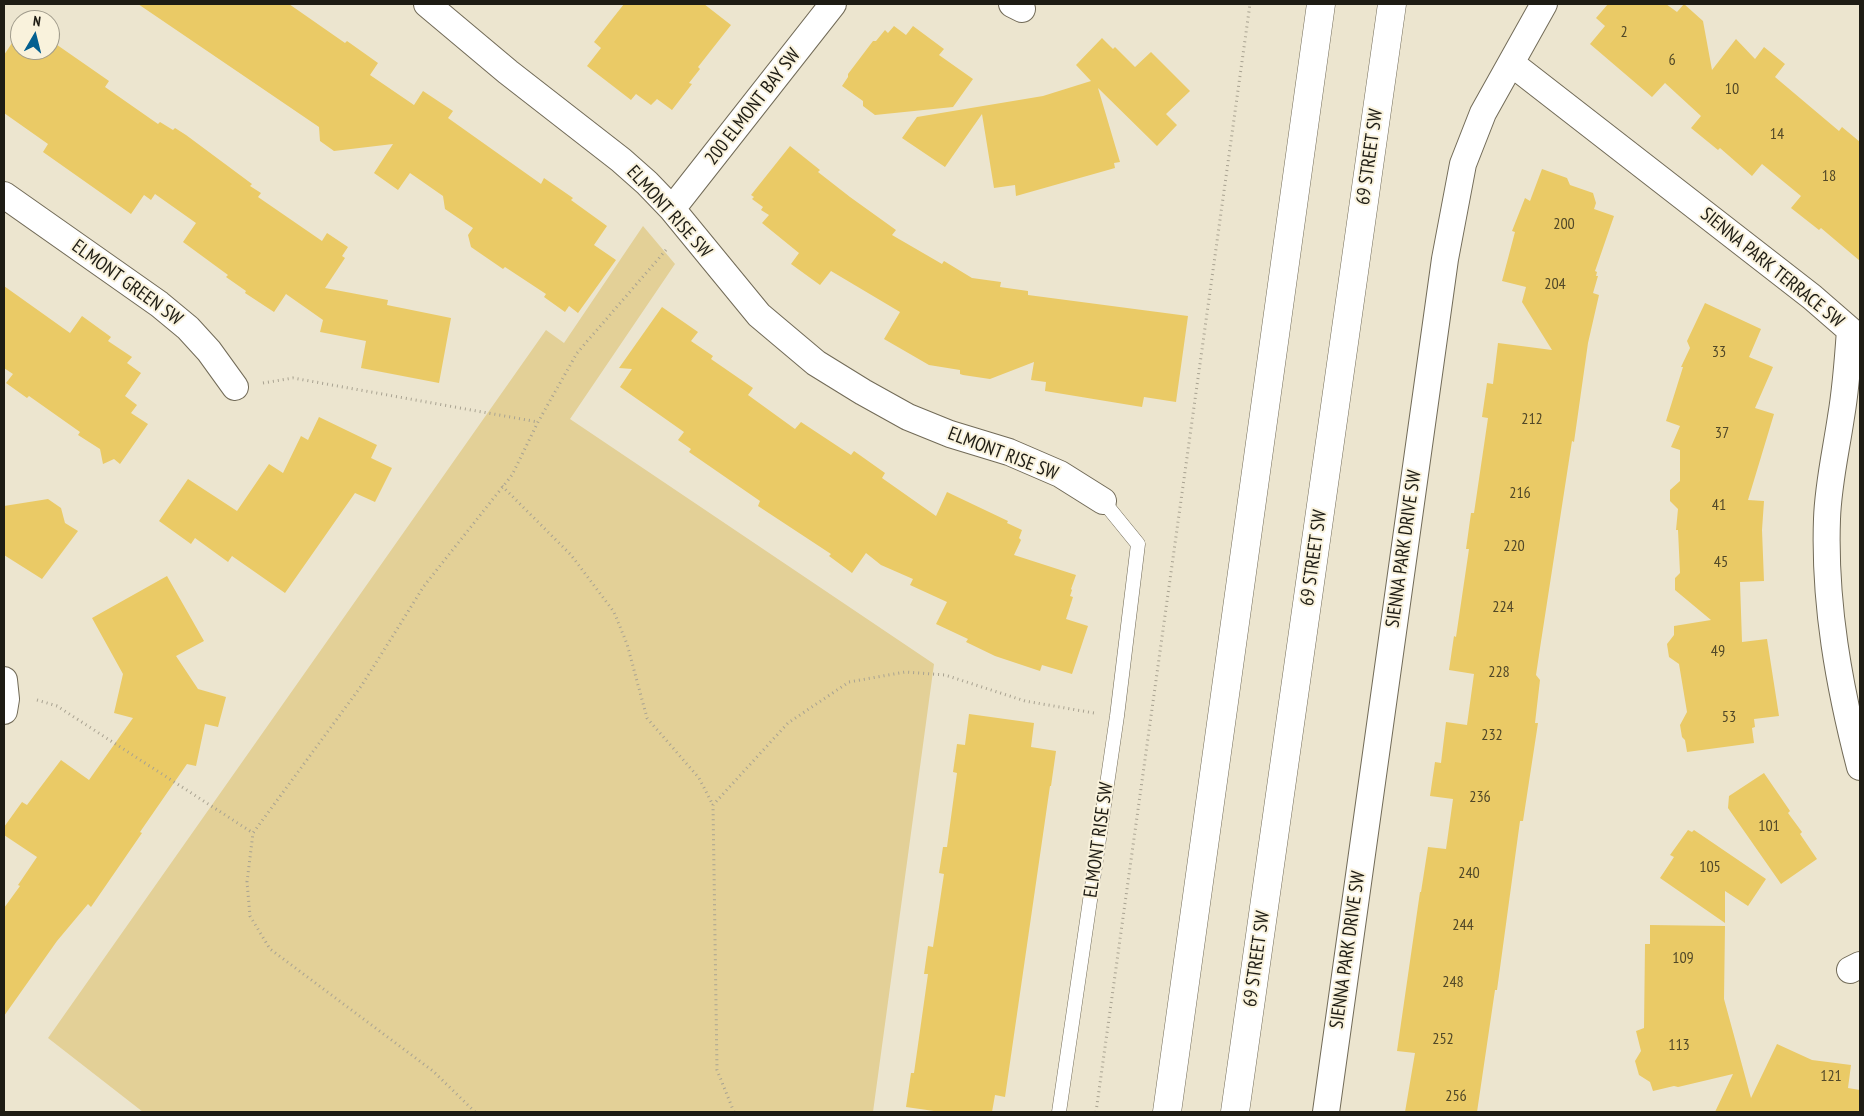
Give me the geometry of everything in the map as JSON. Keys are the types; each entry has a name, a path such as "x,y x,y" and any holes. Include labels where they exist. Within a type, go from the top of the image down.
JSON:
{"main road":[{"path":"1167,1112 1321,4"},
{"name":"69 STREET SW","path":"1235,1112 1392,4"}],"street":[{"name":"ELMONT RISE SW","path":"427,4 508,72 621,160 647,183 678,217 759,315 816,363 908,417 950,434 1009,452 1060,474 1103,501"},
{"name":"200 ELMONT BAY SW","path":"678,217 833,4"},
{"name":"SIENNA PARK DRIVE SW","path":"1326,1112 1445,258 1463,164 1483,112 1544,4"},
{"name":"SIENNA PARK TERRACE SW","path":"1511,63 1812,297 1850,330 1847,380 1832,467 1827,517 1827,568 1829,608 1835,648 1860,767"},
{"name":"ELMONT GREEN SW","path":"4,196 166,310 188,328 209,351 235,387"}],"lane":[{"name":"ELMONT RISE SW","path":"1059,1112 1117,716 1138,544 1103,501"}],"path":[{"path":"1096,1112 1250,4"},
{"path":"475,1112 433,1070 270,949 250,916 247,882 252,833 362,684 424,586 502,486 512,476 538,422 577,353 589,337 662,256 678,217"},
{"path":"235,387 292,378 538,422"},
{"path":"502,486 571,555 614,612 627,644 647,718 699,778 713,805 717,1070 734,1112"},
{"path":"713,805 788,723 849,682 906,672 946,675 1025,701 1117,716"},
{"path":"4,693 57,706 252,833"}],"shaded area":[{"path":"643,226 675,264 570,419 934,664 873,1112 143,1112 48,1038 546,330 564,343"}],"building":[{"path":"138,4 289,4 345,43 347,41 378,63 370,75 414,105 423,91 453,111 448,118 541,184 544,178 573,198 571,200 607,226 594,245 616,260 578,313 569,306 565,312 544,297 546,294 505,267 503,269 471,247 468,235 473,228 445,209 443,196 410,173 398,190 374,173 393,144 334,151 320,141 319,127"},
{"path":"624,4 704,4 731,25 698,67 700,69 689,83 692,84 672,110 657,99 651,105 636,94 631,100 587,66 601,48 594,42"},
{"path":"1608,4 1666,4 1677,12 1684,4 1703,21 1712,70 1736,39 1755,59 1764,47 1785,64 1775,77 1839,131 1842,127 1860,142 1860,261 1821,228 1819,230 1791,208 1801,196 1762,164 1752,176 1720,148 1718,150 1691,128 1701,116 1665,83 1652,97 1590,44 1605,26 1596,18"},
{"path":"894,26 906,35 913,26 944,49 939,55 973,79 953,107 875,115 863,106 863,101 842,86 848,74 873,41 876,41 885,30 888,33"},
{"path":"1102,38 1113,49 1115,47 1135,67 1151,52 1190,91 1166,114 1177,125 1157,146 1098,88 1120,162 1114,163 1115,168 1016,196 1015,185 994,188 982,114 945,167 902,138 917,117 1043,96 1091,81 1076,65"},
{"path":"10,46 10,60 60,60 60,47 109,81 105,87 158,124 160,122 186,135 252,184 250,186 261,193 258,197 322,241 327,233 348,247 342,256 345,258 325,288 388,300 387,305 451,318 439,383 361,368 366,341 320,332 323,320 286,294 274,312 245,293 246,291 226,277 228,275 183,242 196,223 155,194 151,200 144,195 131,214 43,152 48,144 4,113 4,55"},
{"path":"790,146 820,170 818,172 896,230 892,235 942,264 944,261 972,278 1001,282 1000,287 1028,291 1028,295 1188,316 1176,402 1144,397 1142,407 1045,391 1046,382 1031,380 1034,362 990,379 963,375 960,374 960,370 929,365 884,339 900,312 831,271 820,285 791,264 799,253 762,223 769,215 761,210 763,207 752,199 754,197 751,195"},
{"path":"1542,169 1567,178 1570,185 1593,193 1596,203 1594,209 1614,216 1595,271 1597,272 1596,276 1598,276 1593,293 1599,295 1588,343 1574,442 1572,441 1540,648 1536,675 1540,680 1535,723 1538,723 1523,821 1520,821 1497,990 1495,990 1477,1112 1405,1112 1415,1053 1397,1051 1420,892 1428,847 1446,849 1453,799 1430,796 1435,762 1441,763 1446,722 1467,725 1474,674 1449,670 1454,636 1456,637 1469,549 1466,549 1471,513 1474,513 1488,418 1482,417 1487,383 1493,384 1498,343 1552,350 1522,302 1526,287 1502,281 1515,232 1512,231 1525,198 1530,201"},
{"path":"4,286 70,333 82,316 111,337 108,341 132,357 127,363 141,373 125,396 137,405 131,413 148,424 120,464 114,459 103,464 100,449 78,435 80,432 29,396 27,398 6,383 13,374 4,368"},
{"path":"1705,303 1761,329 1749,357 1773,367 1755,408 1774,414 1748,500 1764,501 1762,530 1764,581 1740,582 1742,642 1767,639 1779,716 1754,719 1755,727 1752,728 1754,743 1687,752 1680,725 1687,712 1679,664 1669,657 1667,644 1674,635 1674,626 1711,620 1675,590 1675,578 1680,573 1678,530 1676,530 1678,509 1670,501 1670,490 1680,481 1680,450 1671,447 1680,426 1666,421 1683,367 1681,367 1690,348 1687,341"},
{"path":"662,307 698,332 691,341 713,356 711,359 753,388 748,395 795,429 801,422 851,455 854,451 885,473 882,478 936,516 947,492 1008,521 1007,523 1022,530 1019,538 1021,540 1014,555 1076,575 1070,596 1073,597 1066,619 1088,626 1072,674 1042,665 1040,671 995,656 966,642 968,639 936,624 947,602 910,585 913,579 881,565 866,553 852,573 829,556 831,554 758,506 760,501 689,452 691,449 678,440 684,432 620,387 632,369 619,368"},
{"path":"319,417 377,445 371,458 392,468 375,502 355,493 285,593 232,556 228,562 195,538 191,544 159,521 188,479 237,511 269,464 283,473 301,436 308,440"},
{"path":"48,499 61,508 65,523 78,531 42,579 4,555 4,506"},
{"path":"167,576 204,641 176,656 198,689 226,697 218,727 205,724 196,766 187,764 91,907 88,904 57,941 4,1016 4,908 37,857 4,835 4,827 22,802 27,805 61,760 89,780 133,718 114,713 123,674 92,618"},
{"path":"969,714 1034,723 1031,747 1056,751 1005,1097 995,1095 992,1112 941,1112 906,1107 911,1073 914,1073 928,974 924,974 928,946 933,947 944,874 939,873 943,847 947,847 957,773 953,772 957,744 965,745"},
{"path":"1764,773 1790,811 1788,813 1802,832 1800,834 1817,859 1781,884 1728,808 1729,796"},
{"path":"1688,830 1692,832 1694,830 1766,879 1748,906 1725,891 1725,923 1660,878 1674,857 1670,855"},
{"path":"1650,925 1725,926 1724,999 1751,1098 1777,1044 1812,1060 1851,1065 1848,1088 1860,1090 1860,1112 1715,1112 1733,1074 1653,1091 1650,1082 1639,1075 1635,1061 1641,1051 1636,1031 1644,1028 1645,944 1650,944"}]}
